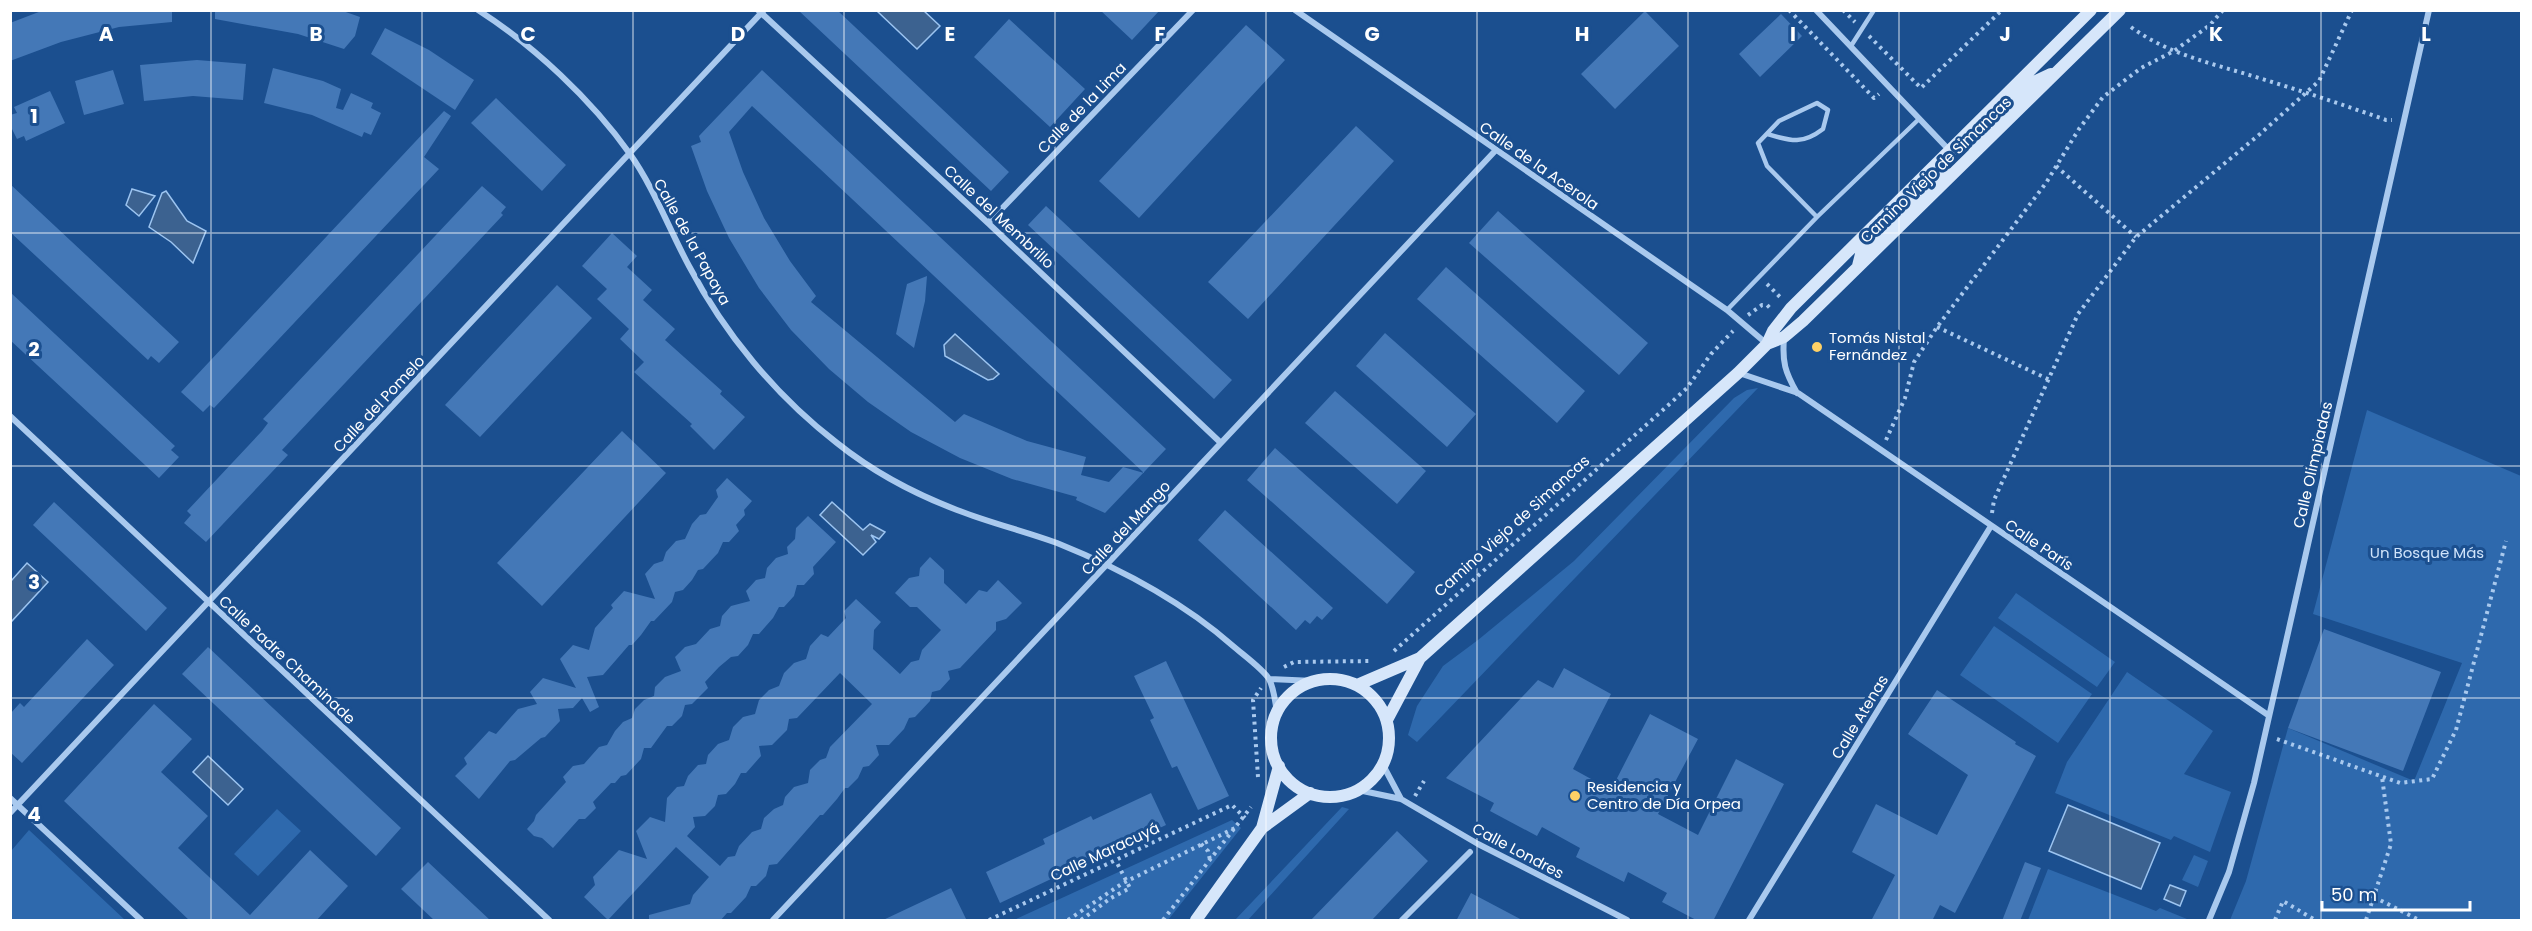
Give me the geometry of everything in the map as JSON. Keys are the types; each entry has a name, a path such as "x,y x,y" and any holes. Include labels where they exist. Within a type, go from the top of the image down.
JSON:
{"main road":[{"name":"Camino Viejo de Simancas","path":"1357,685 1420,658 1738,373 1767,344 1773,331 1791,308 2091,10"},
{"name":"Camino Viejo de Simancas","path":"1767,344 1784,337 1858,267 2120,10"},
{"path":"1858,267 1862,250 1941,171 1950,150 1969,144 2034,82 2059,71"},
{"name":"Camino Viejo de Simancas","path":"1387,720 1420,658"},
{"path":"1333,679 1357,685 1369,694 1387,720 1389,746 1383,765 1372,779 1358,790 1342,796 1323,796 1299,788 1279,766 1273,752 1271,739 1277,711 1296,690 1314,681 1333,679"},
{"path":"1262,828 1279,766"},
{"path":"1196,921 1262,828 1310,793"}],"street":[{"name":"Calle de la Papaya","path":"478,10 511,32 562,76 630,154 689,267 717,314 744,351 783,394 837,443 893,480 956,510 1055,543 1108,565 1146,586 1218,633 1269,679"},
{"name":"Calle de la Lima","path":"988,222 1193,10"},
{"name":"Calle de la Acerola","path":"1294,10 1727,310 1767,344"},
{"path":"1816,10 1950,150"},
{"name":"Calle Olimpiadas","path":"2209,921 2229,872 2264,734 2429,10"},
{"name":"Calle del Pomelo","path":"10,813 761,12"},
{"name":"Calle del Membrillo","path":"761,12 988,222 1221,443"},
{"name":"Calle del Mango","path":"773,921 1495,151"},
{"name":"Calle París","path":"1784,337 1782,359 1788,377 1798,393"},
{"name":"Calle París","path":"1738,373 1798,393 2268,715"},
{"name":"Calle Padre Chaminade","path":"10,416 549,921"},
{"name":"Calle Atenas","path":"1749,921 1991,526"},
{"path":"1277,711 1269,679 1314,681"},
{"path":"1383,765 1401,799"},
{"name":"Calle Londres","path":"1358,790 1401,799 1478,844 1627,921"},
{"path":"10,798 141,921"},
{"path":"1402,921 1470,852"}],"lane":[{"path":"1851,46 1874,10"},
{"path":"1767,134 1787,140 1809,140 1823,129 1828,110 1817,103 1779,121 1758,143 1767,166 1816,217"},
{"path":"1727,310 1816,217 1920,119"}],"path":[{"path":"1843,10 1921,88 2002,10"},
{"path":"1881,452 1905,398 1914,362 1937,327 2046,183 2103,97 2141,68 2174,51 2210,25 2223,10"},
{"path":"1991,526 1994,500 2078,314 2136,237 2244,148 2319,81 2352,10"},
{"path":"2131,27 2151,42 2174,51 2306,92 2386,120 2405,120"},
{"path":"2056,166 2136,237"},
{"path":"1764,281 1785,303"},
{"path":"1757,306 1767,305 1776,313"},
{"path":"1937,327 2050,380"},
{"name":"Camino Viejo de Simancas","path":"1389,655 1687,388 1712,354 1730,335"},
{"path":"2264,734 2400,783 2432,779 2456,730 2506,541"},
{"path":"1278,669 1294,662 1374,661 1382,658"},
{"path":"1258,780 1253,700 1259,690"},
{"path":"2366,921 2391,844 2382,777"},
{"path":"1164,921 1253,803"},
{"name":"Calle Maracuyá","path":"989,921 1232,805"},
{"path":"1068,921 1125,881 1200,843 1236,828"},
{"path":"1200,843 1208,851 1210,860"},
{"path":"1082,921 1111,898 1130,888 1116,861"},
{"path":"2374,897 2420,921"},
{"path":"2275,921 2283,901 2315,921"}],"green space":[{"path":"1758,388 1417,742 1408,735 1417,706 1443,666 1574,561 1734,398 1747,390"},
{"name":"Un Bosque Más","path":"2367,410 2521,476 2521,920 2230,920 2246,881 2288,728 2414,781 2462,663 2313,614"},
{"path":"2016,593 2115,662 2097,687 1998,618"},
{"path":"1994,626 2092,694 2058,743 1960,675"},
{"path":"2127,672 2213,731 2184,774 2231,792 2210,852 2174,836 2171,840 2055,793 2067,762"},
{"path":"1342,807 1349,809 1248,920 1235,920"},
{"path":"277,809 301,831 258,876 234,854"},
{"path":"1232,820 1241,828 1168,920 1014,920"},
{"path":"29,830 125,920 11,920 11,851"},
{"path":"2194,855 2208,861 2198,887 2182,880"},
{"path":"2048,869 2156,911 2160,908 2187,919 2028,920"}],"shaded area":[{"path":"877,11 924,11 940,26 917,49"},
{"path":"132,189 155,196 139,216 126,205"},
{"path":"166,191 187,221 206,231 193,263 171,242 149,227 162,193"},
{"path":"955,334 999,374 988,380 945,356 944,345"},
{"path":"832,502 863,530 870,524 885,532 879,539 871,535 876,542 863,555 820,515"},
{"path":"27,563 48,582 11,622 11,581"},
{"path":"208,756 243,789 228,805 193,772"},
{"path":"2068,805 2160,843 2141,889 2049,851"},
{"path":"2170,885 2186,891 2180,906 2164,899"}],"building":[{"path":"44,10 172,10 172,22 119,27 61,42 10,61 10,23"},
{"path":"215,10 340,10 360,17 355,36 344,49 298,34 215,19"},
{"path":"798,10 837,10 1009,172 991,191"},
{"path":"1100,10 1160,10 1132,40"},
{"path":"1645,11 1679,46 1615,109 1581,74"},
{"path":"1781,14 1802,36 1760,77 1739,54"},
{"path":"1009,19 1085,89 1050,127 974,57"},
{"path":"1246,25 1285,60 1139,218 1099,181"},
{"path":"385,28 429,50 474,80 455,110 371,54"},
{"path":"197,60 246,64 243,100 193,96 144,101 140,65"},
{"path":"273,68 323,81 341,89 336,108 343,110 351,93 373,103 371,108 381,113 371,135 364,132 362,137 312,115 264,103"},
{"path":"113,70 124,104 84,115 75,81"},
{"path":"762,70 1166,449 1144,473 752,106 729,132 743,172 764,218 790,261 816,296 811,302 955,422 964,414 1027,441 1086,457 1081,475 1109,482 1123,467 1143,473 1105,513 1076,500 1077,497 1012,479 960,458 911,432 868,402 829,369 791,330 759,288 729,238 707,191 691,146 701,142 699,136"},
{"path":"50,91 65,123 26,141 24,136 17,139 10,125 10,115 17,113 14,107"},
{"path":"496,98 566,165 542,191 471,123"},
{"path":"444,111 451,116 424,157 439,169 214,408 210,405 203,412 181,392"},
{"path":"1356,126 1394,161 1248,319 1208,282"},
{"path":"10,184 179,342 159,363 151,356 148,360 10,232"},
{"path":"482,186 506,207 501,213 503,215 282,450 288,455 206,542 184,523 191,515 187,511 262,431 268,423 263,419"},
{"path":"1046,206 1232,380 1214,399 1028,225"},
{"path":"1498,211 1648,343 1619,375 1469,243"},
{"path":"612,233 637,256 627,267 652,290 643,300 675,329 665,340 722,391 720,394 745,417 714,450 690,426 692,424 634,372 644,362 620,339 629,329 597,299 607,289 582,266"},
{"path":"1446,267 1585,391 1557,423 1417,299"},
{"path":"927,276 925,301 914,348 896,334 907,284"},
{"path":"557,285 592,318 480,437 445,405"},
{"path":"10,292 175,446 171,450 179,457 159,478 10,340"},
{"path":"1385,333 1476,414 1447,447 1356,366"},
{"path":"1335,391 1426,471 1397,504 1305,423"},
{"path":"622,431 666,473 542,606 497,563"},
{"path":"1275,448 1415,572 1387,604 1247,480"},
{"path":"727,478 752,501 744,510 745,515 736,525 739,531 729,542 723,542 718,553 703,569 698,570 683,590 675,592 672,602 654,621 651,621 641,635 632,645 629,645 603,675 587,677 599,707 590,712 582,698 573,708 558,709 560,721 545,737 515,760 510,761 479,799 455,776 467,764 464,758 489,731 496,734 518,709 537,704 530,692 543,678 576,688 560,659 573,645 589,650 595,628 613,608 611,605 624,591 655,599 645,574 654,564 663,561 666,552 676,541 685,539 692,524 700,515 706,514 718,497 716,490"},
{"path":"54,502 167,608 146,631 33,525"},
{"path":"1225,510 1333,608 1322,620 1317,616 1310,624 1305,620 1296,630 1198,540"},
{"path":"808,516 836,542 813,567 814,574 804,585 797,585 794,596 784,607 779,607 759,634 753,634 748,645 738,656 731,657 719,667 705,682 708,688 692,704 685,705 682,716 672,726 667,726 651,748 644,748 641,759 626,775 621,776 615,783 611,783 593,802 596,808 585,819 579,819 553,848 542,838 534,836 527,829 536,815 566,782 563,777 573,766 584,764 599,747 607,745 623,722 632,718 635,709 644,700 654,696 655,687 665,677 681,671 675,657 685,647 696,644 710,629 720,626 722,616 731,606 750,601 746,591 756,580 765,578 767,568 776,558 788,554 787,547 795,539 796,528"},
{"path":"930,557 944,570 944,583 966,604 979,590 987,592 998,580 1022,603 1006,619 996,622 996,630 960,668 948,671 950,679 940,690 932,692 930,701 915,717 909,718 904,729 889,745 876,745 879,755 869,766 863,767 858,778 848,788 845,788 777,864 769,865 766,876 756,886 751,886 746,897 731,913 727,913 720,921 649,921 649,915 690,904 693,895 709,877 676,847 608,920 584,897 595,885 593,877 619,850 647,859 636,831 650,817 665,822 667,798 677,787 684,786 688,776 698,765 706,764 708,755 718,744 729,740 733,727 743,717 755,714 759,700 769,690 779,686 784,673 794,663 806,659 810,646 821,634 828,637 846,618 844,611 856,599 881,622 874,630 873,649 900,674 911,662 919,660 922,650 941,630 917,607 910,607 895,593 909,578 919,576 920,568","holes":["840,673 872,704 830,747 826,758 820,760 810,770 808,783 794,787 785,797 783,805 764,818 761,829 752,832 739,846 735,856 728,857 720,866 687,836 695,827 693,817 705,816 715,806 718,795 726,794 741,773 746,773 761,756 759,746 772,745 787,730 789,719 797,718"]},
{"path":"2324,629 2441,672 2403,771 2288,728"},
{"path":"87,639 114,665 22,763 10,752 10,714 20,703 24,707"},
{"path":"208,647 401,828 376,856 182,674"},
{"path":"1166,661 1229,796 1198,810 1177,766 1172,768 1150,720 1154,718 1134,676"},
{"name":"Residencia y Centro de Día Orpea","path":"1564,668 1611,694 1573,769 1611,790 1650,714 1698,739 1658,814 1698,835 1736,759 1784,784 1713,921 1698,921 1662,902 1667,893 1628,872 1624,882 1576,857 1580,848 1542,827 1537,836 1490,811 1494,803 1446,778 1538,680 1553,688"},
{"path":"1937,690 2036,756 1955,913 1940,905 1932,921 1871,921 1895,875 1852,852 1876,804 1937,835 1968,775 1908,734"},
{"path":"154,704 192,739 161,772 208,816 178,848 250,915 310,850 348,886 316,921 190,921 64,801"},
{"path":"1151,793 1166,825 1000,903 986,872 1045,844 1043,839 1091,816 1093,820"},
{"path":"1397,831 1428,861 1371,921 1310,921"},
{"path":"428,862 491,921 435,921 401,889"},
{"path":"2025,862 2041,868 2020,921 2002,921"},
{"path":"951,888 967,921 881,921"},
{"path":"1471,893 1524,921 1456,921"}],"place":[{"name":"Tomás Nistal Fernández","path":"1817,347"},
{"name":"Residencia y Centro de Día Orpea","path":"1575,796"}]}
